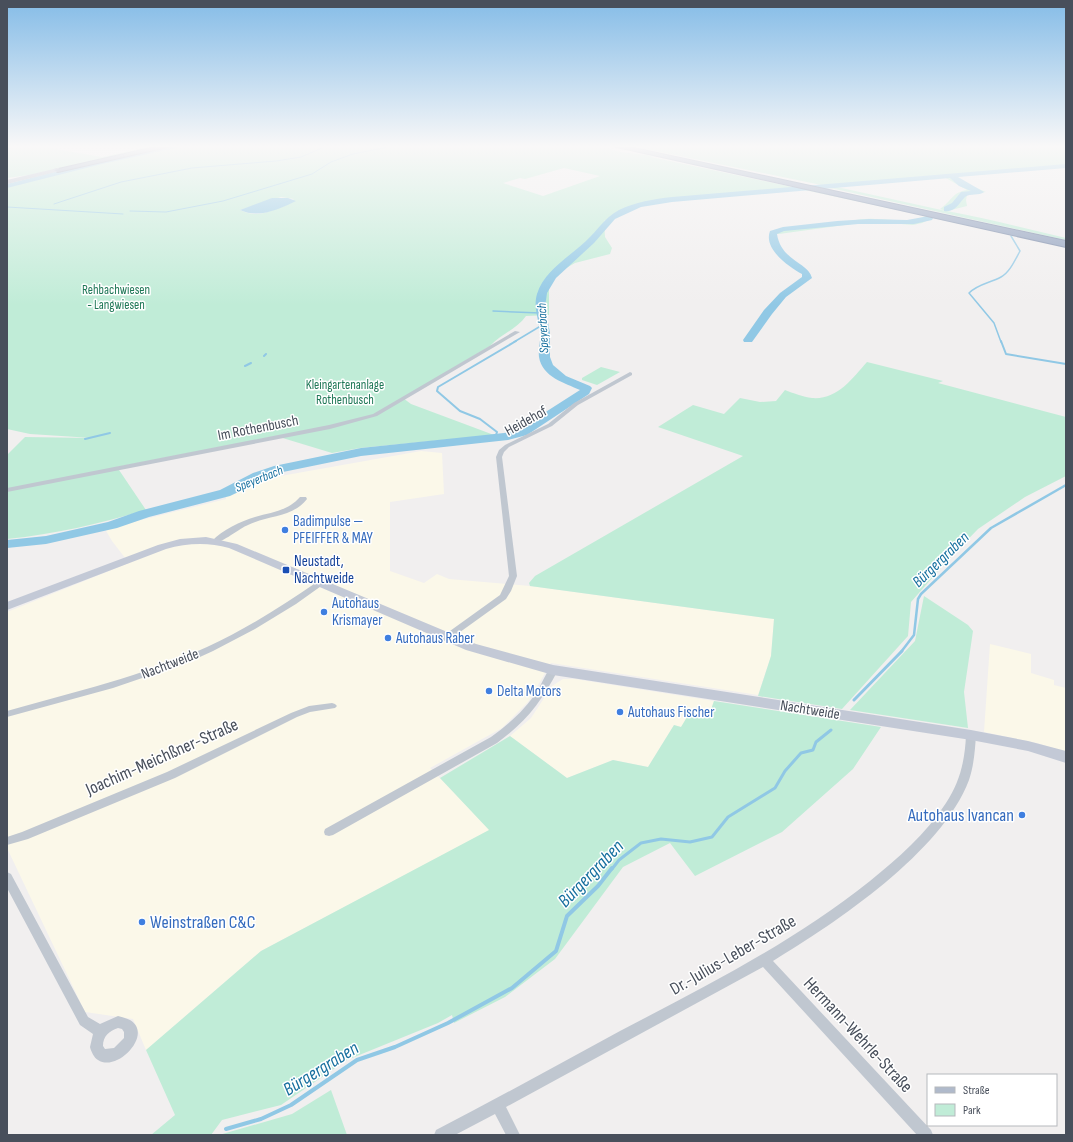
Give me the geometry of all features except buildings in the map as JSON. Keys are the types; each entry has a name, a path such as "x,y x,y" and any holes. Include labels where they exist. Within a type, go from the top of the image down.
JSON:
{"highway":[{"path":"867,198 1066,242"}],"street":[{"name":"Im Rothenbusch","path":"7,490 322,428 375,415 517,332"},
{"name":"Heidehof","path":"446,638 503,597 508,591 513,576 499,457 501,451 507,446 550,424 576,404 630,374"},
{"name":"Nachtweide","path":"216,541 251,521 288,511 298,505 303,498"},
{"name":"Nachtweide","path":"7,606 162,546 185,541 216,541 233,546 446,638 490,654 553,670 971,735 1028,746 1066,757"},
{"name":"Nachtweide","path":"7,714 138,676 188,658 226,640 320,584"},
{"path":"329,832 494,740 509,730 521,720 530,708 553,670"},
{"name":"Joachim-Meichßner-Straße","path":"7,841 24,836 132,792 294,715 309,709 332,706"},
{"name":"Dr.-Julius-Leber-Straße","path":"441,1135 764,960 816,928 856,900 908,855 935,825 958,794 970,758 971,735"},
{"path":"7,877 84,1021 92,1027 102,1031"},
{"name":"Hermann-Wehrle-Straße","path":"764,960 926,1135"},
{"path":"498,1105 513,1135"}],"shaded area":[{"path":"421,451 442,453 444,494 390,502 390,571 424,583 437,574 449,579 530,586 774,619 771,656 758,695 551,663 528,702 502,728 430,768 490,830 261,951 146,1050 133,1019 85,1012 7,848 7,612 129,563 112,541 105,529 226,499 226,495 253,481"},
{"path":"990,644 1031,654 1031,673 1054,680 1054,685 1066,688 1066,752 1037,743 984,732"},
{"path":"563,679 575,679 714,701 709,715 681,727 674,725 648,767 613,760 567,778 510,736 531,718 552,686"}],"green space":[{"path":"7,198 277,198 240,210 247,213 261,214 275,210 294,199 289,198 691,198 643,203 627,208 604,221 605,237 612,248 610,254 575,263 549,278 549,315 526,316 522,321 490,346 403,398 411,404 494,435 360,448 332,453 276,436 117,467 146,510 77,528 7,539 7,455 25,437 92,438 30,434 7,429"},
{"path":"843,198 1066,245 1066,247 933,218 913,225 877,222 859,223 779,234 771,233 794,228 858,220 913,220 926,216"},
{"path":"877,198 888,198 946,211 940,209 952,198 966,198 967,206 947,211 1066,238 1066,240"},
{"path":"867,362 943,381 938,383 1066,417 1066,476 1025,497 978,529 948,560 911,602 908,636 842,709 758,696 771,656 774,619 530,586 529,583 535,576 743,456 658,427 693,405 724,414 740,398 760,402 776,401 785,390 812,398 829,396 850,381"},
{"path":"601,367 620,372 597,385 582,380 582,378"},
{"path":"924,596 968,625 973,631 964,692 968,728 850,710 915,641"},
{"path":"714,701 881,727 853,769 782,832 695,876 670,843 623,867 555,959 505,997 454,1023 452,1015 438,1023 347,1060 281,1105 222,1120 211,1135 151,1135 175,1115 146,1050 261,951 489,830 440,778 510,736 567,778 613,760 648,767 674,725 681,727 690,712 709,715"},
{"path":"331,1090 347,1135 219,1135 292,1114"}],"water":[{"path":"271,198 289,198 296,201 269,212 254,214 240,210"}],"waterway":[{"path":"54,204 71,198"},
{"path":"130,211 166,212 232,198"},
{"name":"Speyerbach","path":"7,544 46,540 112,525 144,514 225,493 258,476 274,470 361,452 504,437 523,432 585,392 586,388 556,375 547,366 544,357 545,333 540,307 542,293 547,284 560,268 584,248 602,226 612,217 623,211 647,203 692,198"},
{"path":"947,209 955,205 960,198"},
{"path":"7,207 123,214"},
{"path":"748,340 768,312 783,295 807,278 806,273 794,266 779,252 773,233 783,229 847,222 914,222 929,218"},
{"path":"1001,342 994,323 969,293 980,286 1001,277 1010,269 1020,251 1011,236"},
{"path":"493,311 540,313"},
{"path":"514,342 544,324"},
{"path":"495,438 497,432 480,419 460,411 437,391 438,387 516,341"},
{"path":"1001,341 1006,354 1066,364"},
{"path":"245,366 251,363"},
{"path":"85,439 110,433"},
{"name":"Bürgergraben","path":"901,652 914,635 918,599 921,594 991,528 1066,485"},
{"name":"Bürgergraben","path":"854,700 902,651"},
{"name":"Bürgergraben","path":"612,869 619,860 641,843 661,839 690,842 712,837 728,817 775,788 785,771 801,753 813,750 816,742 831,730"},
{"name":"Bürgergraben","path":"226,1129 261,1119 291,1105 357,1060 395,1047 448,1023 512,988 556,951 567,916 598,886 612,868"}],"place":[{"name":"Badimpulse — PFEIFFER & MAY","path":"285,530"},
{"name":"Neustadt, Nachtweide","path":"286,570"},
{"name":"Autohaus Krismayer","path":"324,612"},
{"name":"Autohaus Raber","path":"388,638"},
{"name":"Delta Motors","path":"489,691"},
{"name":"Autohaus Fischer","path":"620,712"},
{"name":"Autohaus Ivancan","path":"1022,815"},
{"name":"Weinstraßen C&C","path":"142,922"}],"park label":[{"name":"Rehbachwiesen - Langwiesen","path":"116,298"},
{"name":"Kleingartenanlage Rothenbusch","path":"345,392"}]}
